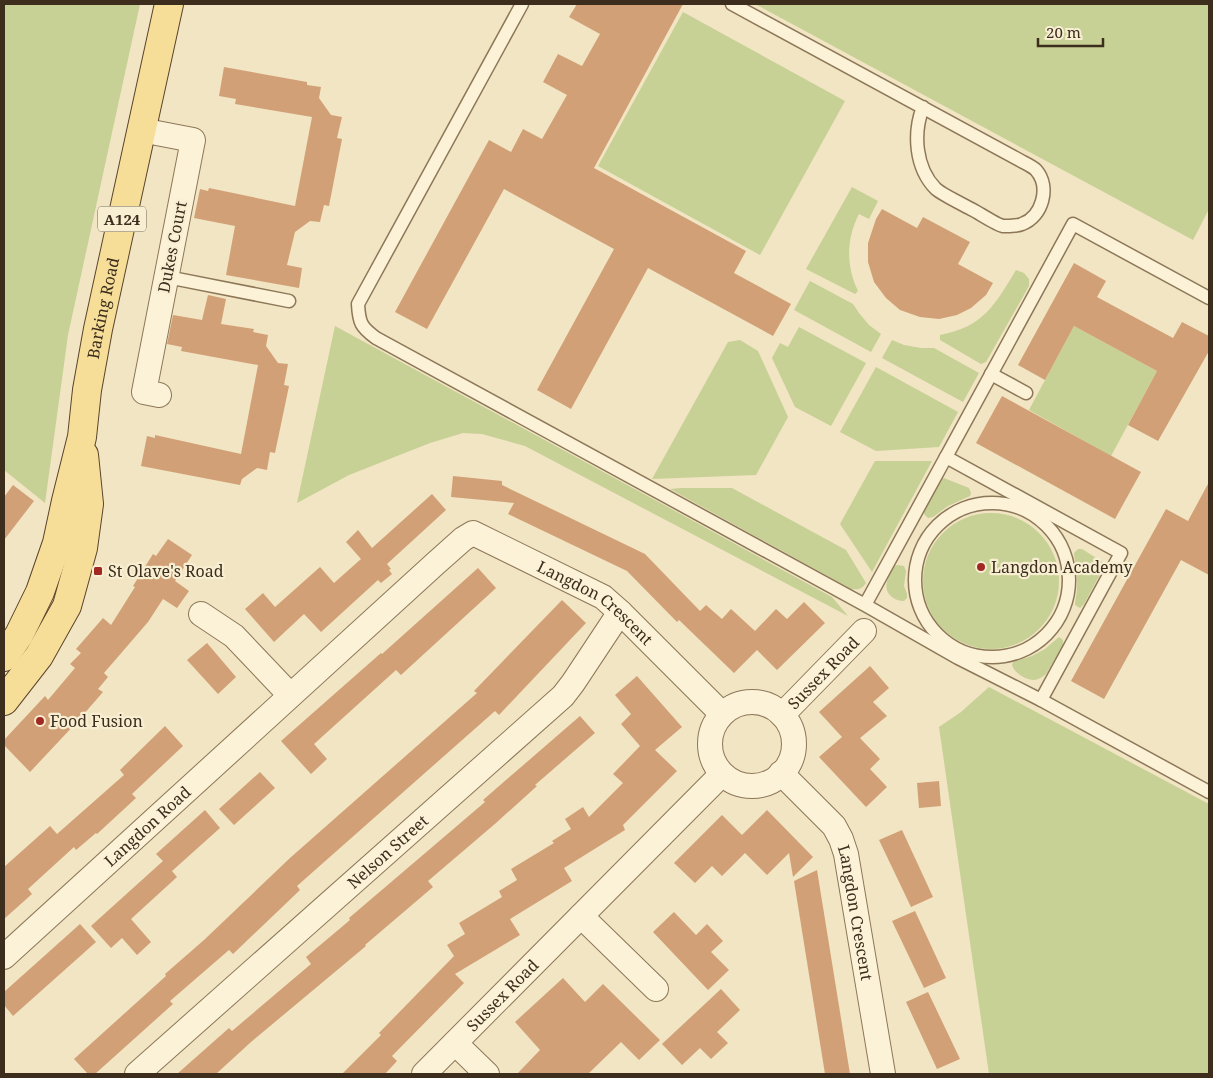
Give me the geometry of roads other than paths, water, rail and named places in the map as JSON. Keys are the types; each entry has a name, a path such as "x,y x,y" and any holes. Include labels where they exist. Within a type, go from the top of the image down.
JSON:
{"main road":[{"name":"Barking Road","path":"4,657 19,635 40,592 57,543 82,436 87,390 98,329 169,4"},
{"name":"Barking Road","path":"4,701 39,656 66,606 84,548 89,504 82,436"}],"street":[{"name":"Dukes Court","path":"141,130 194,140 144,392 158,395"},
{"name":"Langdon Crescent","path":"472,533 603,597 722,714"},
{"name":"Langdon Road","path":"4,957 290,695 463,539 472,533"},
{"name":"Nelson Street","path":"137,1074 563,696 620,612"},
{"path":"201,614 234,636 290,695"},
{"name":"Sussex Road","path":"782,715 872,622"},
{"path":"745,702 759,702 771,706 782,715 789,725 793,738 793,751 789,763 781,773 773,780 752,786 741,785 722,774 714,763 710,751 710,738 714,725 722,714 745,702"},
{"name":"Langdon Crescent","path":"781,773 834,826 841,839 846,854 882,1074"},
{"name":"Sussex Road","path":"424,1074 722,774"},
{"path":"582,916 656,989"},
{"path":"455,1043 487,1074"}],"lane":[{"path":"522,4 358,304 359,318 365,330 864,605 872,622 959,655 1209,792"},
{"path":"732,4 923,107 1036,170 1042,181 1044,192 1042,204 1034,216 1021,225 1003,226 937,190 927,176 918,150 917,131 923,107"},
{"path":"864,605 1073,224 1209,298"},
{"path":"167,277 289,301"},
{"path":"991,374 1026,393"},
{"path":"946,457 1031,509 1122,553 1041,700"},
{"path":"991,503 1023,510 1031,509 1037,518 1049,528 1065,556 1069,572 1066,604 1050,632 1038,643 1024,651 992,658 959,655 935,633 925,620 918,605 915,573 918,557 927,538 946,518 960,510 975,505 991,503"},
{"path":"907,527 927,538"},
{"path":"1059,618 1080,630"}],"place":[{"name":"Langdon Academy","path":"981,567"},
{"name":"St Olave's Road","path":"98,571"},
{"name":"Food Fusion","path":"40,721"}]}
